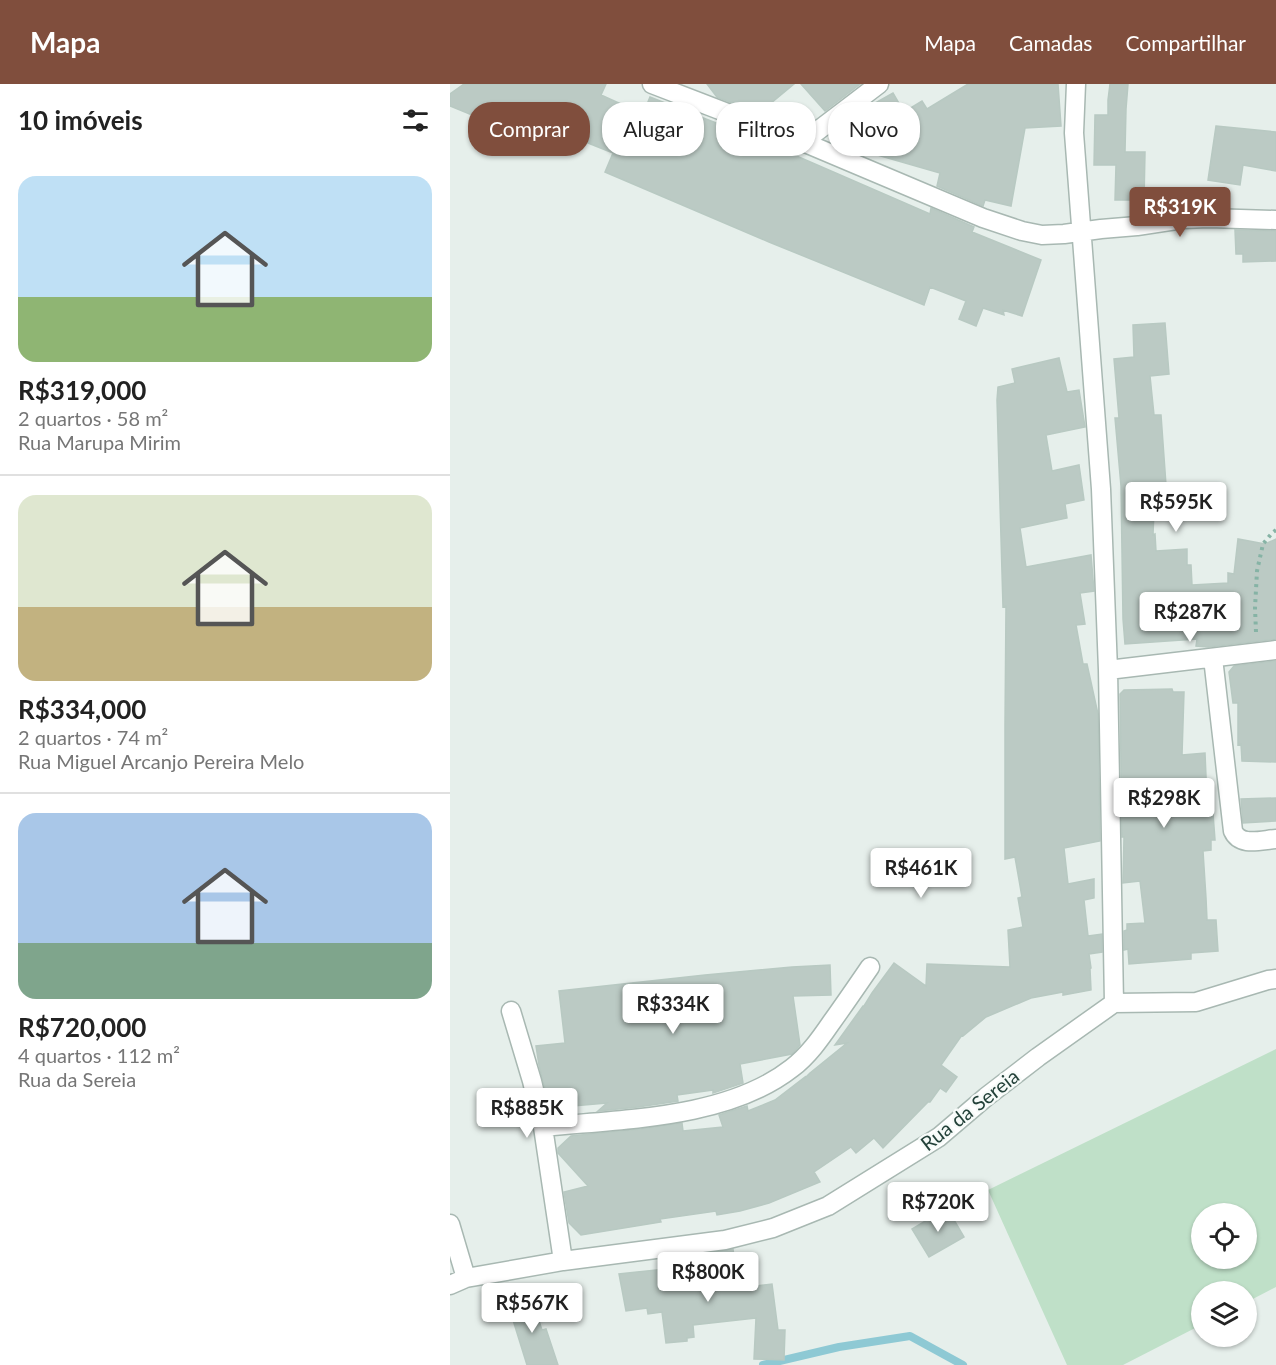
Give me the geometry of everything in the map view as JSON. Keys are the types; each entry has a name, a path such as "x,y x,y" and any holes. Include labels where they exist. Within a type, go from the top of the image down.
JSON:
{"street":[{"path":"652,84 716,109"},
{"path":"816,132 879,84"},
{"path":"1076,84 1074,133 1101,489 1108,670 1114,1003 1196,1002 1268,980 1276,980"},
{"path":"816,148 983,218 1012,228 1042,234 1082,232 1197,218 1276,220"},
{"path":"1108,670 1276,650"},
{"path":"1213,658 1234,835 1247,842 1276,839"},
{"path":"543,1126 673,1114 724,1102 765,1086 793,1068 815,1045 870,967"},
{"name":"Rua da Sereia","path":"458,1281 563,1261 725,1240 773,1228 828,1206 939,1137 1038,1057 1114,1003"},
{"path":"511,1011 543,1126 563,1261"},
{"path":"450,1224 458,1281"}],"path":[{"path":"1257,652 1255,608 1257,571 1263,544 1276,530"}],"green space":[{"path":"1276,1049 1276,1287 1257,1297 1257,1281 1191,1281 1191,1330 1123,1365 1067,1365 988,1190"}],"building":[{"path":"464,84 606,84 601,95 616,102 602,102 602,149 590,144 590,102 468,102 468,113 450,106 450,94"},
{"path":"707,84 794,84 772,102 730,102 717,97"},
{"path":"801,84 860,84 837,102 828,102 828,109 825,111"},
{"path":"968,84 1058,84 1061,126 1025,128 1011,206 985,200 983,206 937,186 940,173 881,156 920,156 920,102 922,101 927,109"},
{"path":"1110,84 1128,84 1125,152 1145,152 1144,200 1115,200 1116,165 1094,165 1095,115 1108,115"},
{"path":"893,93 898,102 877,102"},
{"path":"650,97 663,102 648,102"},
{"path":"704,118 716,123 716,156 797,156 930,214 931,208 974,227 972,232 1041,260 1022,316 1003,310 1004,315 983,308 976,326 959,319 966,301 930,287 924,305 605,172 612,156 704,156"},
{"path":"1216,126 1276,132 1276,171 1243,165 1240,185 1208,180"},
{"path":"1235,230 1276,231 1276,261 1243,262 1243,254 1236,254"},
{"path":"1165,323 1169,374 1150,376 1154,415 1161,415 1166,485 1155,485 1153,535 1155,534 1156,551 1187,549 1187,565 1191,565 1192,585 1228,583 1228,573 1234,574 1238,539 1265,544 1276,539 1276,639 1208,647 1196,646 1197,639 1125,644 1121,486 1115,418 1119,418 1114,359 1134,357 1133,325"},
{"path":"1059,358 1067,392 1079,390 1085,427 1046,435 1052,471 1079,465 1084,500 1065,504 1067,518 1020,528 1026,567 1091,555 1094,591 1080,593 1085,624 1076,625 1083,664 1087,664 1098,714 1100,841 1064,848 1068,884 1094,879 1094,898 1084,900 1088,936 1102,934 1102,952 1089,954 1091,990 1031,998 986,1017 962,1035 941,1065 957,1077 946,1092 940,1088 930,1102 883,1148 874,1138 856,1153 851,1147 814,1172 820,1182 769,1203 740,1211 717,1215 716,1211 660,1219 661,1222 581,1235 569,1223 564,1192 588,1186 558,1153 558,1148 571,1136 682,1123 683,1131 723,1127 719,1115 747,1106 748,1111 775,1100 847,1043 835,1045 894,963 926,986 927,964 1010,967 1008,930 1023,927 1018,898 1022,897 1015,857 1005,859 1006,606 1003,607 998,387 1015,383 1012,369"},
{"path":"1276,661 1276,762 1242,761 1241,744 1238,745 1238,703 1233,703 1229,672 1234,666"},
{"path":"1172,689 1173,692 1184,692 1182,755 1205,753 1207,800 1212,800 1215,840 1211,840 1211,850 1203,851 1207,920 1216,920 1218,951 1191,953 1191,959 1129,964 1128,949 1124,950 1124,931 1127,930 1127,924 1145,923 1140,881 1123,883 1120,694 1124,690"},
{"path":"1276,798 1276,821 1243,823 1241,799"},
{"path":"830,965 831,995 793,996 800,1045 792,1054 740,1064 743,1083 713,1093 713,1090 677,1095 678,1101 638,1107 598,1111 607,1103 550,1108 536,1046 565,1043 559,991 705,975"},
{"path":"947,1208 964,1237 929,1257 912,1229"},
{"path":"733,1249 738,1288 772,1284 778,1330 785,1330 784,1360 754,1359 756,1318 693,1325 694,1337 687,1338 687,1341 666,1343 662,1312 648,1314 647,1308 626,1311 619,1274 665,1269 668,1289 708,1284 702,1254"},
{"path":"531,1297 542,1330 546,1329 558,1365 527,1365 508,1304"}],"waterway":[{"path":"763,1365 839,1347 910,1336 963,1365"}]}
